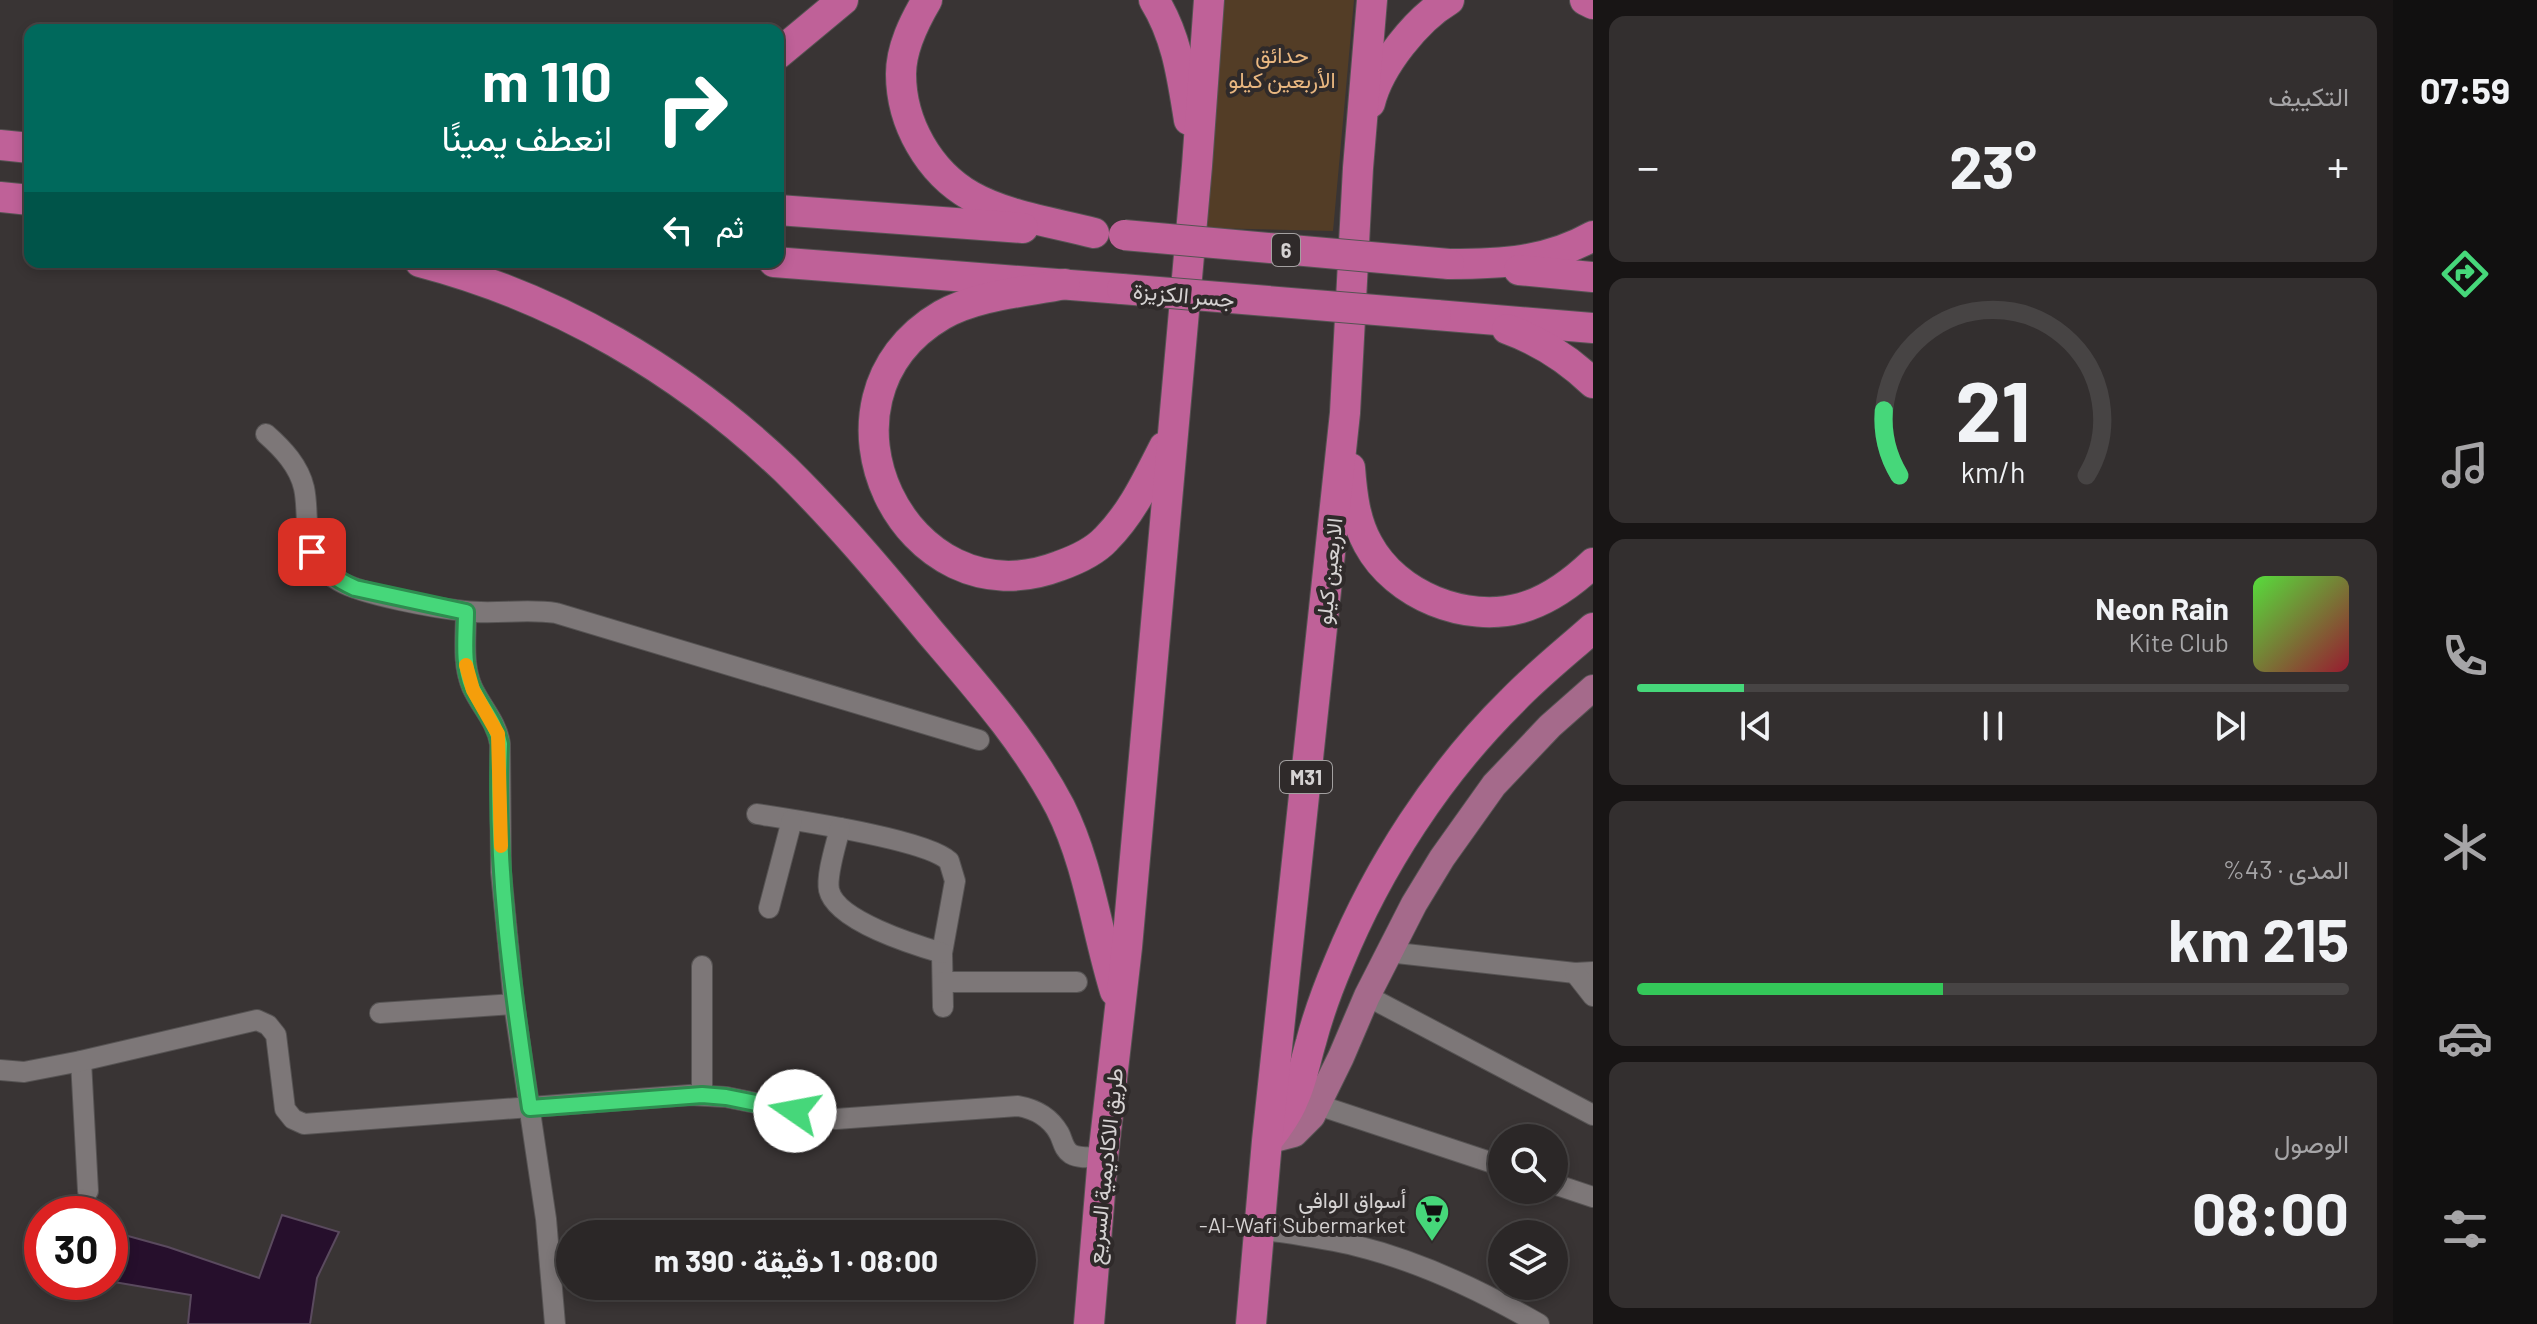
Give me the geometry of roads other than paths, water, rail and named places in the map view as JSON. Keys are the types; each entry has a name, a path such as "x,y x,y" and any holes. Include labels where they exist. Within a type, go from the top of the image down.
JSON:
{"highway":[{"path":"784,49 843,0"},
{"path":"927,0 906,45 901,72 909,116 928,157 951,183 998,208 1109,234"},
{"path":"1154,0 1171,33 1178,58 1197,166"},
{"path":"1120,1008 1197,166 1209,0"},
{"name":"الاربعين كيلو","path":"1267,1141 1345,413 1358,168 1372,0"},
{"path":"1358,168 1372,97 1379,80 1421,22 1449,0"},
{"path":"1585,0 1593,4"},
{"path":"0,145 24,147"},
{"path":"0,197 24,199"},
{"name":"6","path":"784,210 1109,234 1593,277"},
{"path":"1449,264 1494,264 1537,259 1563,251 1593,236"},
{"name":"جسر الكزيزة","path":"784,263 1593,328"},
{"path":"442,268 531,298 660,369 745,434 843,530 1011,730 1045,780 1080,854 1120,1008"},
{"path":"1065,284 993,298 944,314 923,328 893,362 883,380 872,425 883,486 903,521 919,540 955,563 1002,575 1031,575 1051,569 1087,554 1112,533 1143,489 1172,431"},
{"path":"1479,319 1533,338 1578,368 1593,383"},
{"path":"1345,413 1353,496 1360,526 1381,563 1414,590 1440,603 1470,611 1501,611 1523,607 1561,590 1593,563"},
{"path":"1251,1324 1267,1141 1293,1102 1316,1025 1364,908 1439,785 1486,728 1538,676 1593,628"},
{"name":"طريق الاكاديمية السريع","path":"1089,1324 1120,1008"}],"main road":[{"path":"1267,1141 1294,1134 1318,1105 1388,952 1427,881 1494,785 1515,760 1593,688"},
{"path":"1485,801 1593,709"}],"street":[{"path":"266,434 283,448 296,467 304,487 307,534 312,552 323,568 337,580 355,588 466,612 539,610 556,613 979,740"},
{"path":"466,612 466,665 469,678 473,690 495,724 500,744 501,872 514,1004 546,1219 555,1324"},
{"path":"757,814 840,828 931,851 949,861 955,881 942,953 943,1007"},
{"path":"769,908 792,820"},
{"path":"840,828 829,878 832,898 862,922 908,943 942,953"},
{"path":"1388,952 1584,972 1593,996"},
{"path":"702,966 702,1095"},
{"path":"943,982 1077,982"},
{"path":"1367,996 1593,1115"},
{"path":"380,1013 514,1004"},
{"path":"0,1070 24,1072 81,1061 257,1020 268,1025 276,1035 285,1109 298,1122 702,1095 836,1119 1018,1106 1046,1117 1071,1154 1103,1157"},
{"path":"81,1061 88,1191"},
{"path":"1318,1105 1488,1161"},
{"path":"1568,1189 1593,1197"},
{"path":"1260,1229 1359,1247 1442,1274 1489,1295 1539,1324"}],"place":[{"name":"أسواق الوافي -Al-Wafi Subermarket","path":"1432,1243"}],"park label":[{"name":"حدائق الأربعين كيلو","path":"1282,66"}]}
